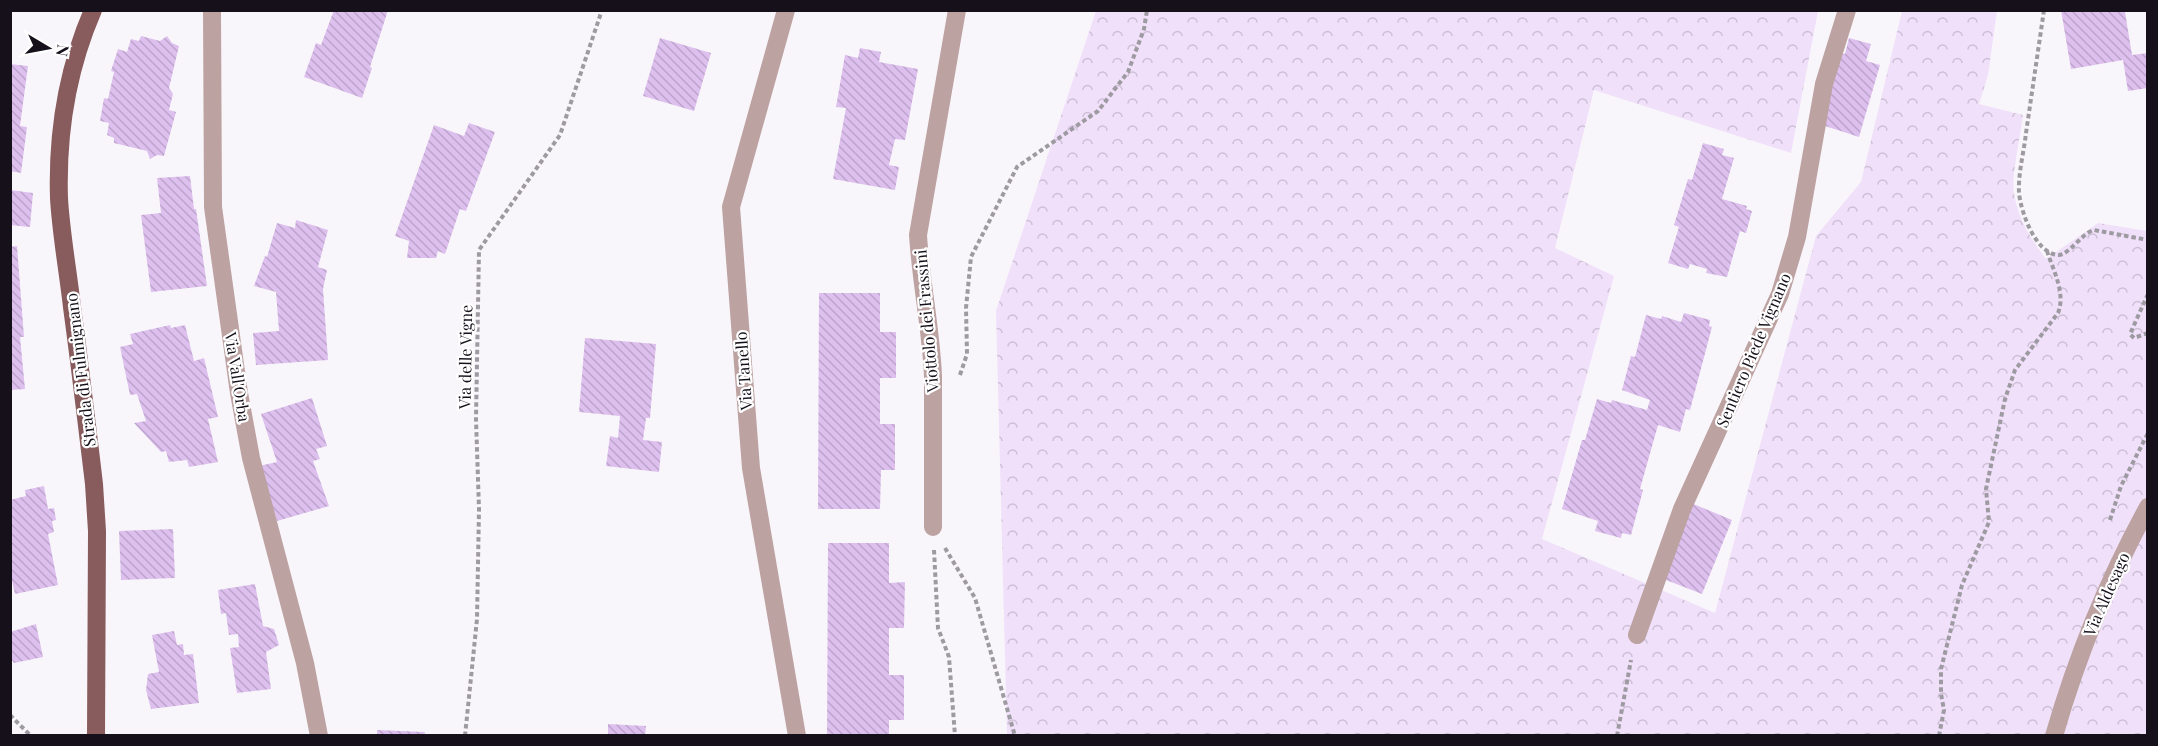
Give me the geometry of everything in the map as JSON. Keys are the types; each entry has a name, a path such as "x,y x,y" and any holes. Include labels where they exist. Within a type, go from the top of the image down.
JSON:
{"main road":[{"name":"Strada di Fulmignano","path":"93,10 72,72 64,108 59,150 59,200 94,484 97,531 96,735"}],"street":[{"name":"Via Vall'Orba","path":"212,10 213,207 239,393 251,458 305,663 319,735"},
{"name":"Via Tanello","path":"786,10 731,207 751,468 797,735"},
{"name":"Viottolo dei Frassini","path":"933,527 932,352 920,268 918,236 957,10"},
{"name":"Sentiero Piede Vignano","path":"1637,635 1682,509 1765,329 1786,276 1797,237 1824,84 1847,10"},
{"name":"Via Aldesago","path":"2054,735 2070,682 2104,597 2148,507"}],"path":[{"name":"Via delle Vigne","path":"465,735 477,619 478,250 560,135 602,10"},
{"path":"933,399 959,380 968,354 966,308 971,257 1017,167 1098,111 1128,72 1144,29 1147,10"},
{"path":"1939,735 1944,710 1941,694 1941,669 1962,585 1989,522 1986,489 2005,399 2015,370 2058,313 2062,303 2047,251 2032,234 2020,204 2020,177 2044,10"},
{"path":"2047,251 2063,255 2088,232 2094,230 2148,240"},
{"path":"2148,294 2130,334 2137,338 2148,333"},
{"path":"933,527 938,628 949,657 955,735"},
{"path":"933,527 975,598 1015,735"},
{"path":"1617,735 1637,635"},
{"path":"10,715 31,735"}],"green space":[{"path":"1096,11 1818,11 1791,153 1594,90 1555,248 1614,276 1542,539 1715,613 1816,236 1861,182 1902,11 1997,11 1988,75 1979,104 2023,115 2013,186 2022,220 2035,244 2046,259 2098,223 2147,231 2147,735 1007,735 996,311"}],"building":[{"path":"334,10 388,10 362,98 304,77 316,43 321,45"},
{"path":"2061,10 2125,12 2132,55 2148,53 2148,88 2128,91 2123,60 2071,69"},
{"path":"141,36 160,41 167,36 172,43 179,46 169,88 173,94 169,110 176,112 164,156 157,155 150,159 147,151 114,143 114,138 107,135 109,123 100,121 104,98 108,99 114,72 111,71 118,49 127,52 131,39 139,41"},
{"path":"660,38 711,53 694,111 643,96"},
{"path":"1849,38 1871,44 1866,61 1880,65 1859,137 1819,124 1841,53 1845,54"},
{"path":"860,48 881,52 879,62 918,69 905,140 895,139 889,165 899,167 895,190 833,179 846,108 836,107 845,55 858,58"},
{"path":"10,64 28,66 20,126 27,127 21,173 10,171"},
{"path":"469,123 495,132 466,211 460,209 445,254 438,251 436,258 407,258 409,241 395,236 434,125 464,136"},
{"path":"1703,143 1724,149 1722,155 1734,158 1722,199 1747,206 1746,209 1752,211 1746,233 1740,231 1727,277 1706,273 1707,269 1690,264 1688,269 1668,263 1679,227 1674,225 1688,179 1692,180"},
{"path":"190,176 207,286 151,292 141,215 161,213 157,178"},
{"path":"10,190 33,193 30,227 10,225"},
{"path":"296,220 328,230 318,267 327,270 323,289 328,360 256,365 253,333 279,331 276,292 254,286 265,256 267,257 277,223 295,228"},
{"path":"17,246 24,337 20,337 25,389 10,390 10,247"},
{"path":"819,293 880,293 880,332 896,332 896,378 880,378 880,424 895,424 895,470 881,470 880,509 818,509"},
{"path":"1684,313 1710,320 1709,326 1712,327 1690,410 1686,409 1680,432 1658,425 1640,489 1643,490 1631,535 1622,533 1621,538 1595,531 1598,521 1562,509 1582,440 1585,440 1597,399 1611,403 1612,400 1647,410 1650,400 1622,390 1631,356 1635,357 1646,315 1661,319 1662,316 1681,322"},
{"path":"170,325 171,328 185,325 194,361 204,358 218,417 208,419 218,462 189,467 187,460 169,462 166,451 161,452 134,423 146,421 137,394 130,395 120,347 133,344 130,334"},
{"path":"585,338 656,344 650,418 646,418 643,440 662,442 659,472 606,466 610,436 618,438 620,416 579,412"},
{"path":"312,398 327,446 316,449 320,459 313,461 329,506 277,521 259,466 277,462 261,414"},
{"path":"44,486 48,509 54,508 56,520 52,521 54,532 48,534 58,585 15,594 10,572 10,500 26,496 25,490"},
{"path":"1691,503 1732,520 1702,594 1661,578"},
{"path":"173,529 175,578 121,580 119,531"},
{"path":"828,543 889,543 889,583 905,582 904,628 889,628 889,675 904,675 904,720 889,720 889,736 827,736"},
{"path":"255,584 263,626 274,629 279,645 266,652 271,689 237,693 230,648 239,647 238,634 229,635 226,613 221,614 218,590"},
{"path":"36,624 43,657 14,663 10,657 10,632"},
{"path":"174,631 177,645 183,644 184,655 193,654 199,703 151,709 146,690 148,674 159,672 152,635"},
{"path":"608,724 646,726 645,736 608,736"},
{"path":"377,730 425,732 424,736 377,736"}]}
